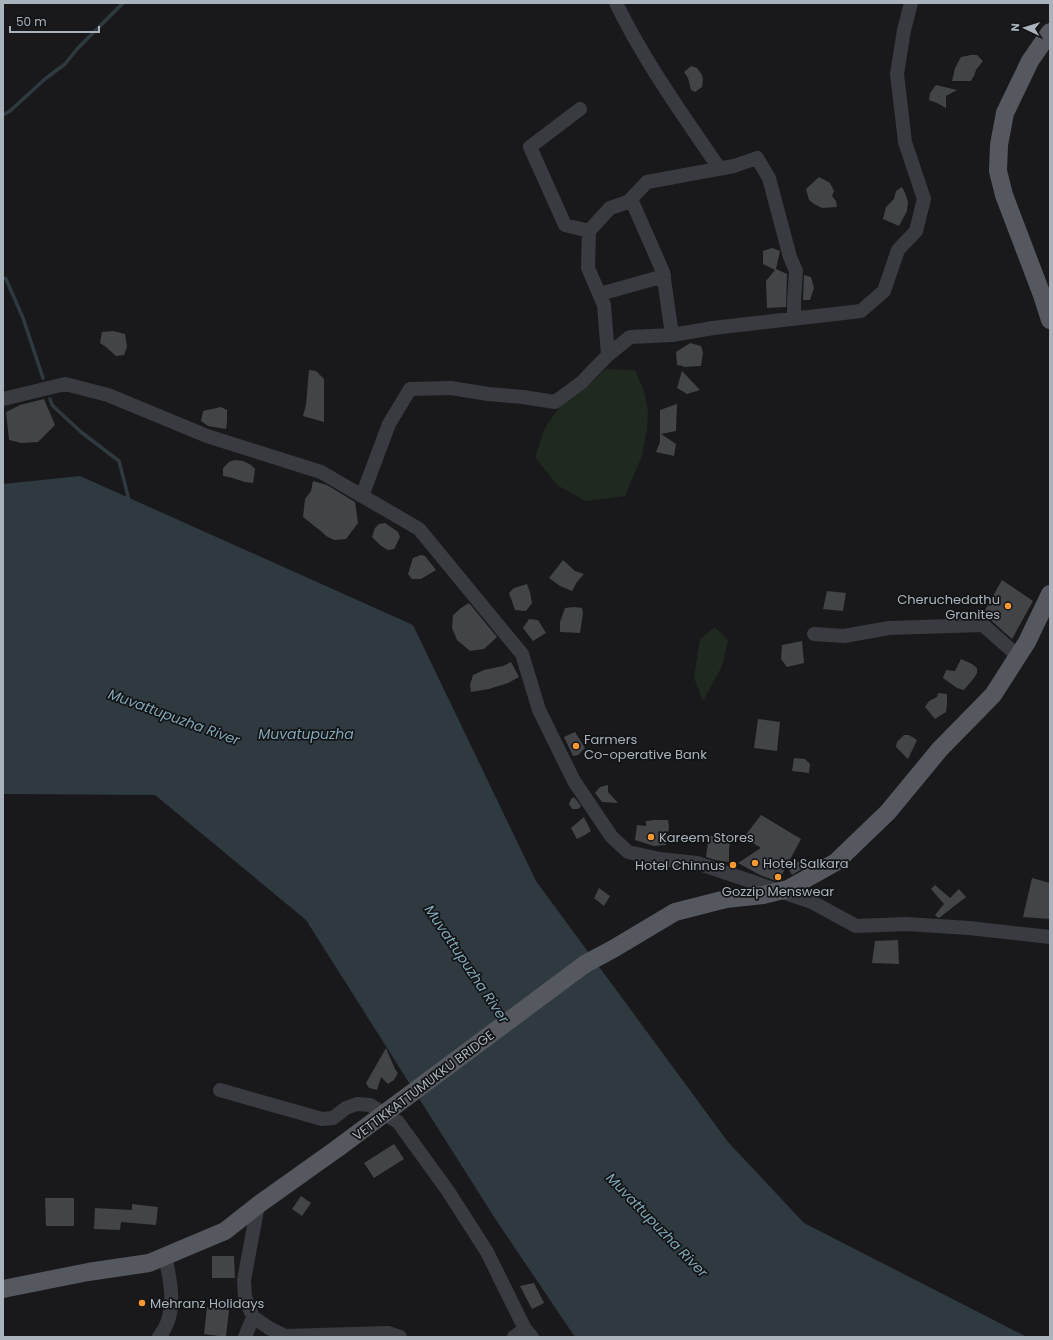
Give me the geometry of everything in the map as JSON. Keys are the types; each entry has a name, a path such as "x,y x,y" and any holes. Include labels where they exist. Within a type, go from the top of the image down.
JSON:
{"main road":[{"path":"1050,32 1030,61 1004,113 998,170 1004,194 1050,320"},
{"name":"VETTIKKATTUMUKKU BRIDGE","path":"3,1289 88,1272 149,1263 225,1231 258,1205 338,1148 585,964 675,912 726,899 763,895 788,889 836,862 888,812 940,749 994,695 1018,656 1050,594"}],"street":[{"path":"616,3 658,76 719,168"},
{"path":"362,496 389,424 410,390 451,388 555,402 582,382 608,355 630,337 672,335 713,328 861,311 884,291 898,250 916,231 924,199 905,142 896,74 904,30 911,3"},
{"path":"580,109 530,147 565,225 589,231"},
{"path":"608,355 604,305 588,268 589,231 610,208 628,202 647,182 734,166 757,158 769,178 790,257 796,271 794,319"},
{"path":"631,199 663,272 672,335"},
{"path":"600,294 664,276"},
{"path":"3,399 65,384 108,395 207,436 321,472 419,529 522,654 539,710 574,781 612,836 628,852 660,859 697,863 812,902 856,926 906,924 969,928 1050,937"},
{"path":"814,634 844,636 889,628 983,625 1018,656"},
{"path":"220,1090 322,1119 333,1118 346,1108 357,1104 370,1105 398,1122 448,1191 487,1252 524,1334"},
{"path":"258,1205 244,1280 245,1297 253,1317 285,1337 388,1334 400,1337"},
{"path":"159,1337 170,1316 172,1288 166,1256"},
{"path":"245,1337 253,1317"}],"shaded area":[{"path":"606,369 635,370 644,391 648,411 647,429 642,456 625,496 585,501 557,485 535,457 545,428 568,395 588,386"},
{"path":"715,627 728,640 722,666 703,701 694,678 700,639"}],"water":[{"name":"Muvatupuzha","path":"80,476 413,625 536,881 728,1142 804,1223 1027,1337 575,1337 496,1220 306,920 155,795 3,794 3,484"}],"building":[{"path":"977,55 983,61 976,70 971,81 952,81 955,68 961,57"},
{"path":"691,66 697,68 702,75 703,80 702,87 695,92 691,90 688,78 684,72"},
{"path":"936,85 957,90 946,96 946,108 929,100 930,93"},
{"path":"819,177 830,183 834,191 832,196 836,201 837,207 822,208 809,200 806,189"},
{"path":"902,187 908,202 907,211 899,226 883,219 886,207 894,199 896,191"},
{"path":"772,248 780,251 776,269 787,274 786,307 767,308 766,281 775,270 763,264 763,251"},
{"path":"804,275 811,277 814,288 810,300 803,300"},
{"path":"113,331 125,334 127,347 124,355 116,356 100,343 102,332"},
{"path":"690,343 701,346 703,353 701,366 683,367 677,365 676,352"},
{"path":"309,370 316,371 324,379 324,422 303,416 306,405"},
{"path":"682,371 700,390 687,394 677,388"},
{"path":"44,399 55,425 38,442 21,443 9,440 6,412 20,405"},
{"path":"677,404 676,431 661,434 676,444 674,456 656,452 660,442 660,410"},
{"path":"221,407 227,410 226,429 208,426 201,421 203,411"},
{"path":"235,460 243,461 255,469 253,483 223,476 223,468 229,462"},
{"path":"313,481 327,485 355,502 358,523 346,539 334,540 326,536 303,517 305,499 311,491"},
{"path":"385,523 398,532 400,537 394,549 388,550 381,546 372,537 375,528 379,524"},
{"path":"421,555 425,556 436,570 421,579 412,579 408,574 413,558"},
{"path":"563,560 575,571 584,574 572,591 560,586 549,578"},
{"name":"Cheruchedathu Granites","path":"1002,580 1033,601 1012,639 984,612"},
{"path":"527,584 532,603 526,611 515,610 509,593 514,588"},
{"path":"827,591 846,593 843,611 823,609"},
{"path":"469,603 497,637 484,649 470,651 457,640 452,628 453,615"},
{"path":"565,608 582,608 583,613 580,633 560,632 560,622"},
{"path":"529,619 538,620 546,633 533,641 523,628"},
{"path":"802,641 804,663 787,667 781,659 782,645"},
{"path":"961,659 977,668 977,673 964,690 957,688 943,678 946,670 955,671"},
{"path":"511,662 519,677 508,683 489,689 471,692 470,685 473,675"},
{"path":"938,693 947,694 947,705 946,712 935,719 925,707 929,701 937,697"},
{"path":"758,719 780,722 777,751 754,748"},
{"name":"Farmers Co-operative Bank","path":"575,732 585,748 578,755 573,756 564,737"},
{"path":"904,735 909,735 917,740 908,759 896,747 897,742"},
{"path":"794,758 805,759 810,764 809,773 792,771"},
{"path":"608,785 608,792 618,803 602,802 595,793 600,787"},
{"path":"574,797 581,806 578,809 572,809 569,804 571,799"},
{"path":"761,815 801,839 779,880 776,881 760,875 738,863 761,848 744,837"},
{"path":"584,817 591,831 577,839 571,828"},
{"path":"668,820 669,827 666,845 654,846 635,840 637,825 646,826 646,821"},
{"path":"710,836 731,836 729,862 706,857"},
{"path":"805,857 807,866 792,875 788,868"},
{"path":"1032,878 1050,883 1050,919 1023,917"},
{"path":"935,885 950,898 959,889 966,897 939,918 935,915 944,904 931,889"},
{"path":"599,888 610,896 604,906 594,898"},
{"path":"898,940 899,964 872,963 875,941"},
{"path":"386,1048 398,1073 394,1080 388,1084 381,1077 377,1090 369,1088 366,1083"},
{"path":"394,1144 404,1159 374,1178 364,1163"},
{"path":"301,1196 311,1203 302,1216 292,1209"},
{"path":"45,1198 74,1198 74,1226 46,1226"},
{"path":"132,1204 158,1207 156,1225 121,1222 120,1230 94,1229 95,1208 132,1210"},
{"path":"212,1256 234,1256 235,1278 212,1278"},
{"path":"534,1283 544,1303 532,1309 520,1286"},
{"path":"207,1307 229,1310 226,1337 204,1334"}],"waterway":[{"path":"3,115 10,111 45,79 65,64 78,48 123,3"},
{"path":"3,278 6,279 23,318 43,378"},
{"path":"50,399 52,405 81,432 119,461 129,500"}],"place":[{"name":"Cheruchedathu Granites","path":"1008,606"},
{"name":"Farmers Co-operative Bank","path":"576,746"},
{"name":"Kareem Stores","path":"651,837"},
{"name":"Hotel Salkara","path":"755,863"},
{"name":"Hotel Chinnus","path":"733,865"},
{"name":"Gozzip Menswear","path":"778,877"},
{"name":"Mehranz Holidays","path":"142,1303"}],"water label":[{"name":"Muvattupuzha River","path":"174,717"},
{"name":"Muvattupuzha River","path":"467,964"},
{"name":"Muvattupuzha River","path":"657,1225"}]}
